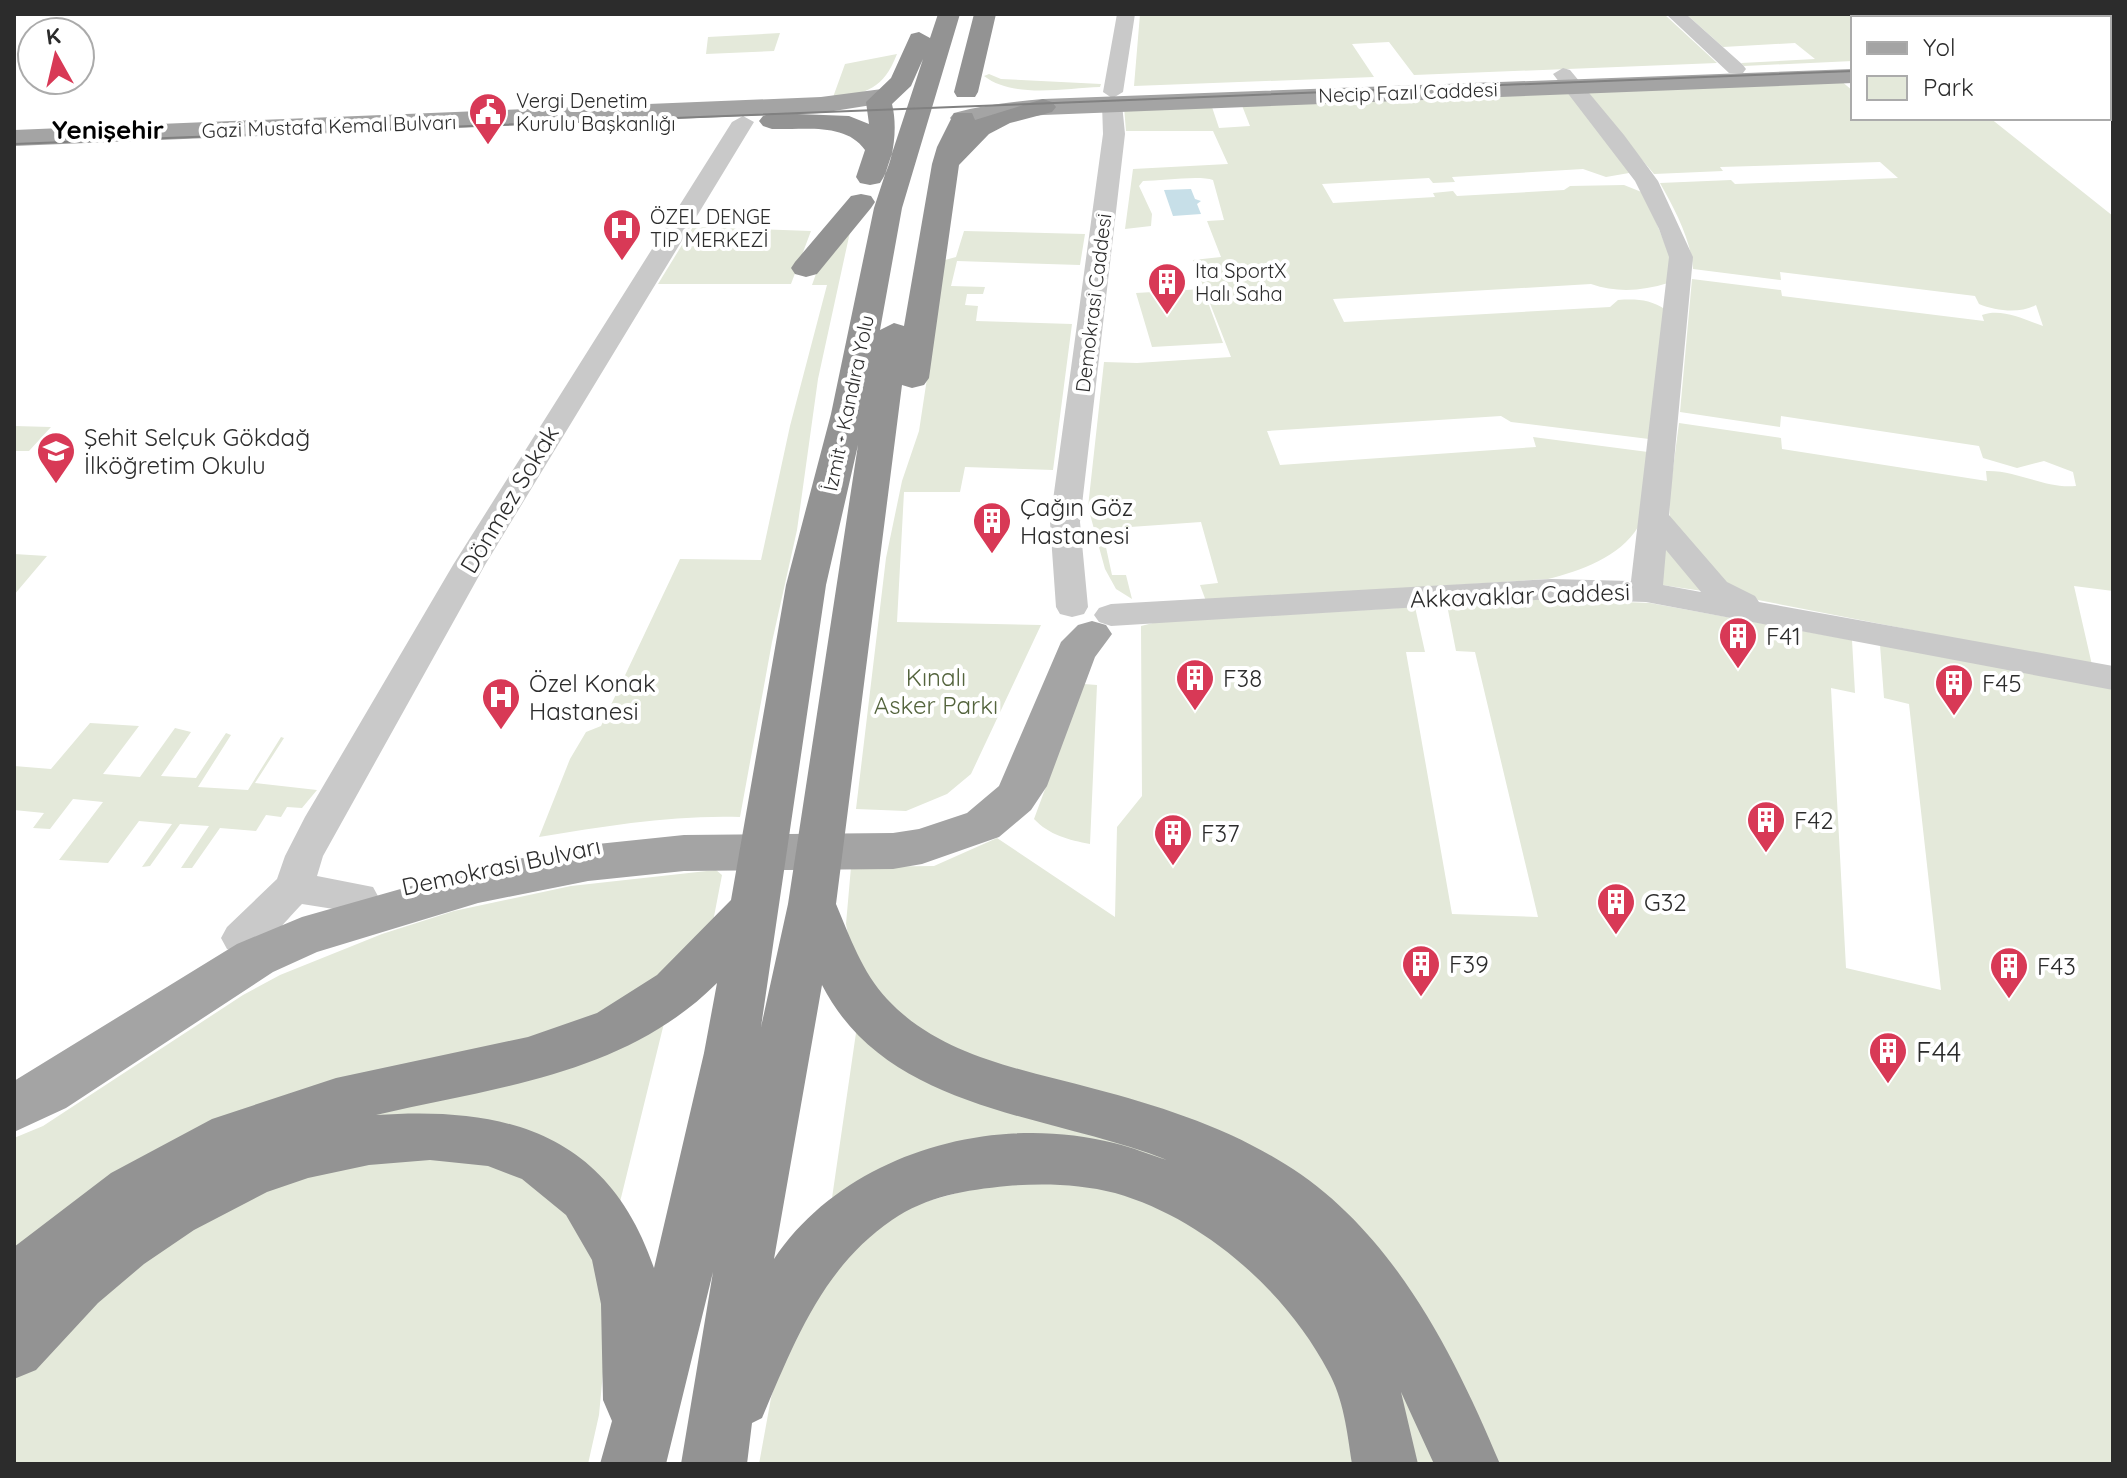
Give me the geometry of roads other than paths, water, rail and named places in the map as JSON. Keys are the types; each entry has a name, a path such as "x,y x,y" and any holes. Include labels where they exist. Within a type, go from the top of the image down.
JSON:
{"highway":[{"path":"881,128 907,71 927,14"},
{"name":"İzmit - Kandıra Yolu","path":"715,1459 753,1202 812,904 857,585 864,414 888,208 949,14"},
{"name":"İzmit - Kandıra Yolu","path":"634,1457 687,1256 731,1053 806,585 864,414 970,14"},
{"path":"857,585 910,392 961,111 985,14"},
{"path":"821,105 868,98 907,71"},
{"path":"907,71 930,78 949,77 961,111 965,137 976,129 1044,101"},
{"path":"806,585 823,411 861,202 881,128 896,91 927,86 961,111"},
{"path":"881,128 889,139 914,134 935,137 961,111 993,87 1044,101"},
{"path":"806,268 861,202"},
{"path":"812,904 839,973 871,1017 909,1048 949,1069 1006,1089 1097,1113 1207,1150 1289,1199 1347,1256 1401,1329 1467,1464"},
{"path":"14,1286 56,1247 108,1208 143,1184 218,1143 312,1108 359,1095 532,1059 614,1029 671,993 707,961 756,905"},
{"path":"14,1349 93,1268 161,1219 240,1177 282,1159 370,1140 437,1136 491,1142 527,1153 572,1183 598,1212 618,1250 629,1291 634,1457"},
{"path":"715,1459 786,1289 815,1247 872,1200 940,1171 975,1164 1057,1158 1105,1167 1191,1196 1232,1220 1273,1254 1329,1315 1353,1353 1373,1398 1383,1436 1385,1464"}],"main road":[{"name":"Necip Fazıl Caddesi","path":"1568,80 1851,65"},
{"name":"Necip Fazıl Caddesi","path":"961,111 1003,110 1044,101 1568,80 1851,76"},
{"name":"Gazi Mustafa Kemal Bulvarı","path":"14,138 821,105 881,128"},
{"name":"Gazi Mustafa Kemal Bulvarı","path":"14,148 757,121 881,128"},
{"name":"Demokrasi Bulvarı","path":"14,1108 47,1091 255,958 298,913 478,885 552,869 684,853 893,851 922,846 983,825 1002,811 1024,786 1088,617"},
{"name":"Demokrasi Bulvarı","path":"14,1083 67,1054 241,938 298,913 524,857 613,842 686,835 890,829 944,819 989,794 1088,617"}],"street":[{"name":"Demokrasi Caddesi","path":"1088,617 1065,532 1114,134 1112,98 1126,14"},
{"path":"1675,14 1736,69"},
{"path":"1568,80 1648,179 1670,222 1681,257 1646,592"},
{"name":"Dönmez Sokak","path":"298,913 304,856 469,565 757,121"},
{"path":"1551,589 1594,576 1617,564 1639,548 1655,518"},
{"path":"1655,518 1716,589 1759,612"},
{"name":"Akkavaklar Caddesi","path":"1088,617 1551,589 1646,592 2113,678"}],"water":[{"path":"1191,189 1195,199 1201,201 1197,204 1201,214 1173,216 1164,190"}],"tram line":[{"path":"14,144 1851,71"}],"place":[{"name":"Vergi Denetim Kurulu Başkanlığı","path":"488,146"},
{"name":"ÖZEL DENGE TIP MERKEZİ","path":"622,262"},
{"name":"Ita SportX Halı Saha","path":"1167,316"},
{"name":"Şehit Selçuk Gökdağ İlköğretim Okulu","path":"56,485"},
{"name":"Çağın Göz Hastanesi","path":"992,555"},
{"name":"F41","path":"1738,670"},
{"name":"F38","path":"1195,712"},
{"name":"F45","path":"1954,717"},
{"name":"Özel Konak Hastanesi","path":"501,731"},
{"name":"F42","path":"1766,854"},
{"name":"F37","path":"1173,867"},
{"name":"G32","path":"1616,936"},
{"name":"F39","path":"1421,998"},
{"name":"F43","path":"2009,1000"},
{"name":"F44","path":"1888,1085"}],"district":[{"name":"Yenişehir","path":"108,129"}],"park label":[{"name":"Kınalı Asker Parkı","path":"936,691"}]}
